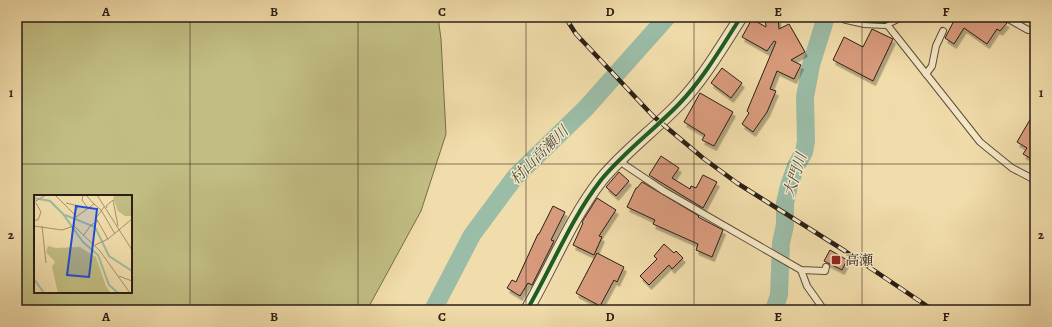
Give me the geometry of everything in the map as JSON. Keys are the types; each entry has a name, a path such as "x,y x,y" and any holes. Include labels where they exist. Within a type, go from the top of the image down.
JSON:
{"street":[{"path":"527,310 548,274 567,234 588,198 601,180 679,104 698,82 742,17"},
{"path":"846,17 864,21 890,20"}],"lane":[{"path":"1005,17 1028,30 1035,30"},
{"path":"890,20 926,74 980,142 1012,168 1035,180"},
{"path":"926,74 932,66 936,46 943,30"},
{"path":"619,161 664,190 801,270 825,271 826,267"},
{"path":"801,270 808,286 824,310"}],"shaded area":[{"path":"17,17 438,17 441,39 446,134 421,211 367,310 17,310"}],"building":[{"path":"765,17 778,17 779,29 789,24 805,52 791,60 801,65 794,79 777,71 770,89 776,91 767,112 753,132 742,124 749,113 747,111 776,42 774,41 767,51 742,37 752,19 766,27"},
{"path":"956,17 1001,17 1001,20 1007,23 1000,31 997,29 987,44 964,28 954,44 945,38"},
{"path":"872,29 893,39 873,81 833,60 844,37 863,47"},
{"path":"722,68 742,83 731,98 711,83"},
{"path":"700,93 733,112 714,146 702,140 705,135 684,122"},
{"path":"1035,111 1035,161 1023,154 1027,148 1017,142"},
{"path":"661,156 679,168 672,178 690,189 691,186 696,188 703,175 717,182 703,208 649,175"},
{"path":"619,172 629,181 616,196 606,187"},
{"path":"642,182 699,216 698,217 723,230 712,257 696,250 698,244 653,224 655,220 627,207 636,188"},
{"path":"597,198 616,210 599,236 602,237 594,255 573,245 583,223 582,222"},
{"path":"553,206 565,212 551,240 554,241 532,285 528,283 520,296 507,288 512,280 516,282 538,234"},
{"path":"664,244 674,253 676,251 683,258 672,269 669,265 649,285 640,276 657,259 654,256"},
{"path":"830,250 847,260 842,270 824,261"},
{"path":"597,253 624,267 617,282 614,280 600,306 576,293"}],"waterway":[{"name":"村山高瀬川","path":"433,310 472,235 515,177 586,108 667,17"},
{"name":"大門川","path":"774,310 779,295 781,243 785,225 785,203 796,166 804,152 806,141 805,97 811,65 826,17"}],"railway":[{"path":"565,17 576,34 653,116 703,158 737,183 845,251 933,310"}],"cycle path":[{"path":"527,310 571,227 590,195 619,160 669,114 697,84 741,17"},
{"path":"846,17 864,21 885,22 895,17"}],"place":[{"name":"高瀬","path":"836,260"}]}
